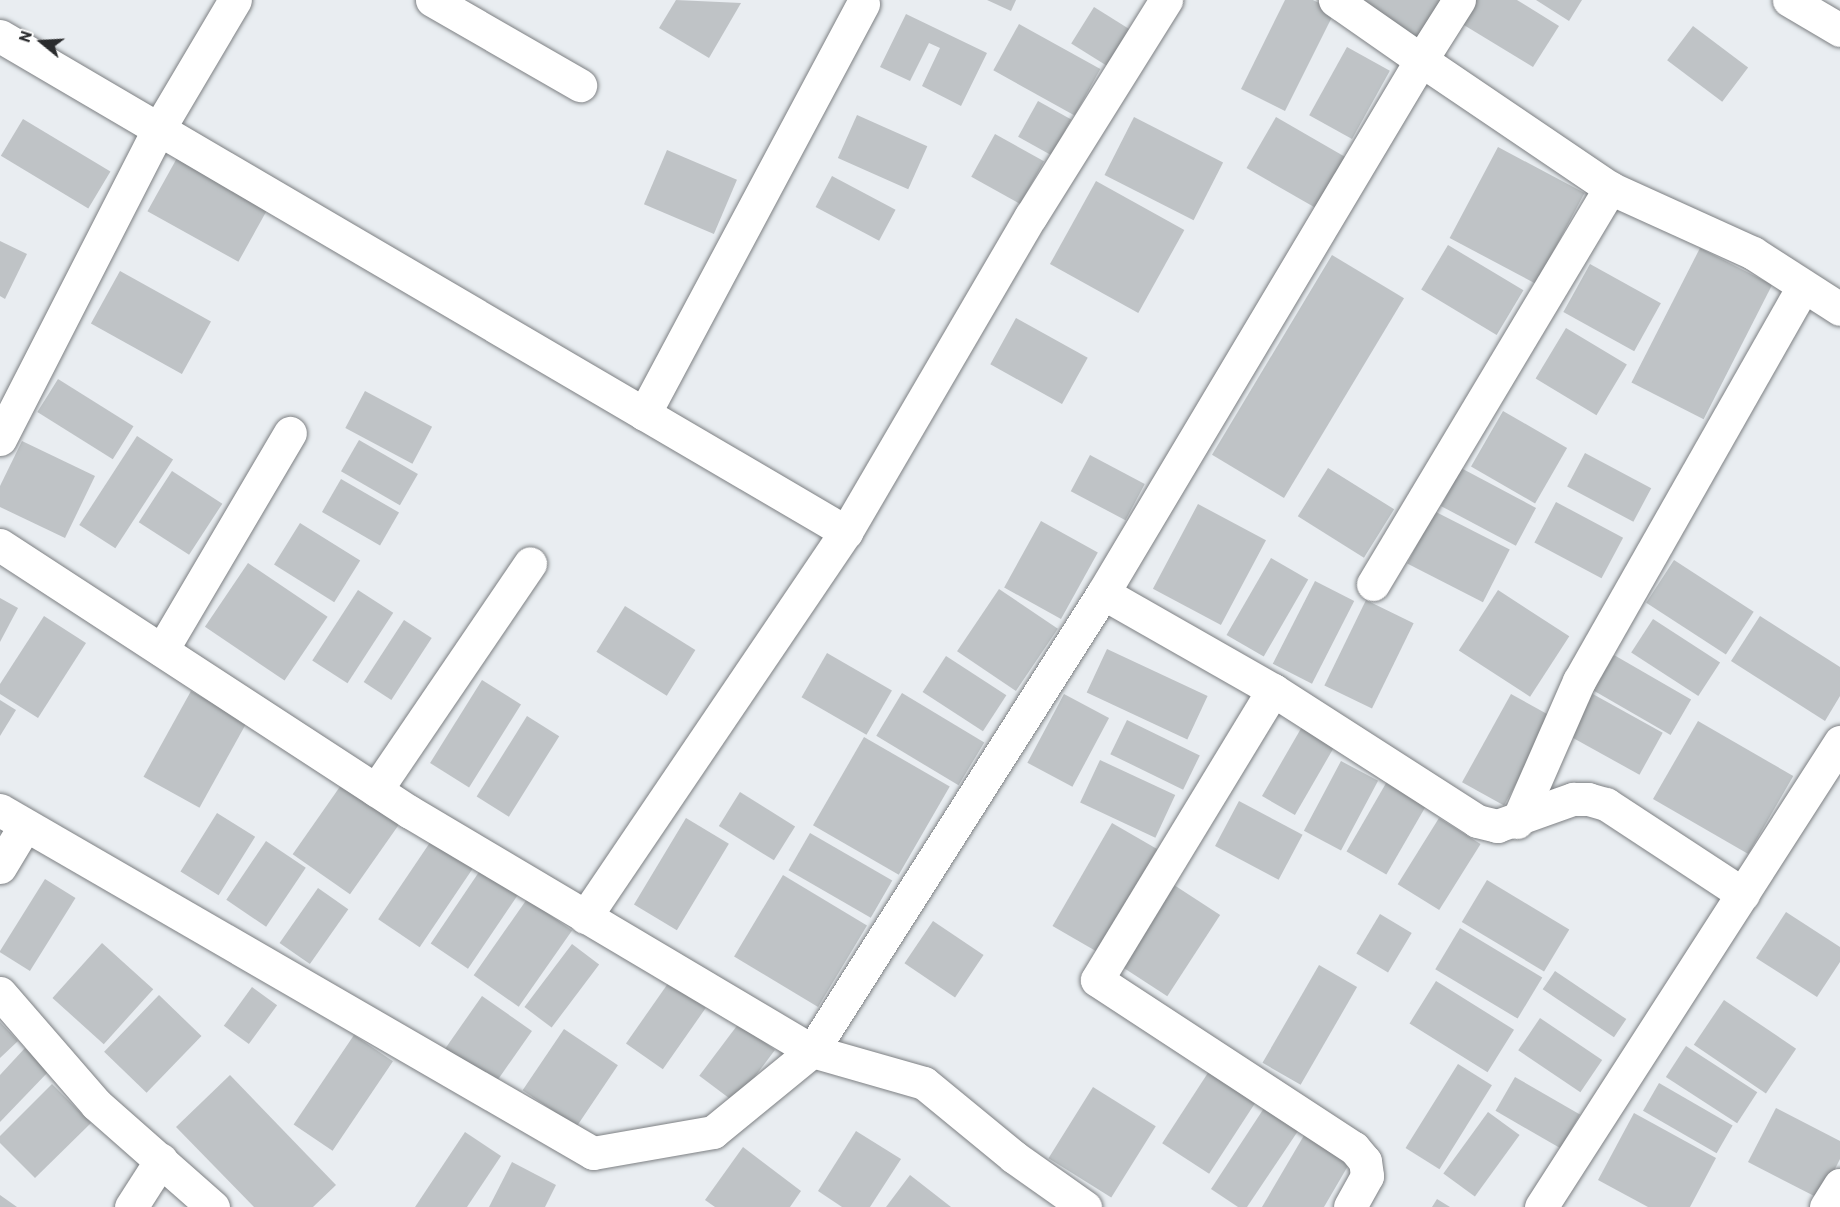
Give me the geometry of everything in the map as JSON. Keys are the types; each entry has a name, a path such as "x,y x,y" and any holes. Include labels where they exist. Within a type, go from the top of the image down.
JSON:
{"street":[{"path":"0,439 158,130 235,0"},
{"path":"432,0 580,85"},
{"path":"585,917 846,532 1031,216 1166,0"},
{"path":"1335,0 1610,188 1754,253 1802,288 1840,309"},
{"path":"0,867 12,819 593,1153 713,1132 812,1051 1103,593 1459,0"},
{"path":"1789,0 1840,30"},
{"path":"644,414 862,1"},
{"path":"0,36 846,532"},
{"path":"1372,584 1610,188"},
{"path":"1517,822 1579,681 1802,288"},
{"path":"162,650 290,433"},
{"path":"0,545 376,790 812,1051 924,1083 1014,1157 1085,1207"},
{"path":"376,790 530,563"},
{"path":"1103,593 1274,690 1477,821 1497,826 1517,822 1573,799 1597,801 1743,894"},
{"path":"1274,690 1097,980 1354,1148 1365,1161 1367,1176 1350,1207"},
{"path":"1541,1207 1840,742"},
{"path":"0,993 96,1104 213,1207"},
{"path":"131,1207 161,1160"},
{"path":"1826,1207 1840,1185"}],"building":[{"path":"676,0 741,3 709,58 659,28"},
{"path":"987,0 1016,0 1011,11"},
{"path":"1285,0 1313,0 1335,11 1285,111 1241,89"},
{"path":"1360,0 1447,0 1419,41"},
{"path":"1466,0 1517,0 1559,26 1533,67 1454,19"},
{"path":"1536,0 1582,0 1569,21"},
{"path":"1094,7 1136,33 1113,69 1071,43"},
{"path":"906,14 987,53 961,106 922,86 940,48 929,43 910,81 880,67"},
{"path":"1019,24 1100,69 1075,115 993,70"},
{"path":"1693,26 1748,68 1722,102 1667,60"},
{"path":"1347,47 1390,71 1352,139 1309,115"},
{"path":"1038,101 1071,119 1051,155 1018,137"},
{"path":"857,115 927,146 908,189 838,158"},
{"path":"1134,117 1223,162 1194,220 1104,175"},
{"path":"1276,117 1346,158 1317,209 1246,168"},
{"path":"23,119 110,172 88,208 1,156"},
{"path":"995,134 1044,161 1020,204 971,177"},
{"path":"1498,147 1585,193 1536,284 1450,238"},
{"path":"667,150 737,180 714,234 644,204"},
{"path":"177,158 268,208 238,262 147,211"},
{"path":"832,176 896,210 879,241 816,207"},
{"path":"1096,181 1184,230 1138,313 1050,264"},
{"path":"0,241 27,254 5,299 0,296"},
{"path":"1448,245 1523,290 1497,335 1421,290"},
{"path":"1700,248 1772,285 1704,419 1631,383"},
{"path":"1332,255 1404,298 1284,498 1212,455"},
{"path":"1590,264 1661,303 1634,351 1563,312"},
{"path":"120,271 211,321 182,374 91,323"},
{"path":"1016,318 1088,358 1062,404 990,364"},
{"path":"1566,328 1627,365 1596,415 1536,379"},
{"path":"58,379 133,426 113,459 37,412"},
{"path":"365,391 432,427 412,464 345,428"},
{"path":"1503,411 1567,448 1535,503 1471,466"},
{"path":"137,436 173,459 115,548 79,525"},
{"path":"359,440 418,474 400,505 341,471"},
{"path":"22,441 95,476 65,538 0,507 0,486"},
{"path":"1585,453 1651,488 1633,522 1567,487"},
{"path":"1090,455 1145,484 1125,520 1071,491"},
{"path":"1328,468 1394,509 1364,558 1298,516"},
{"path":"1461,468 1536,508 1516,546 1441,506"},
{"path":"172,471 222,504 189,555 139,522"},
{"path":"341,479 399,512 380,545 322,512"},
{"path":"1556,502 1623,538 1602,578 1534,543"},
{"path":"1198,504 1266,540 1221,625 1153,589"},
{"path":"1434,511 1510,550 1483,602 1407,564"},
{"path":"1041,521 1098,553 1061,619 1004,587"},
{"path":"300,523 360,561 334,602 274,565"},
{"path":"1271,558 1308,580 1264,657 1226,635"},
{"path":"1674,560 1754,612 1726,655 1646,603"},
{"path":"248,563 328,617 285,681 205,627"},
{"path":"1315,581 1354,601 1312,684 1273,664"},
{"path":"999,589 1058,629 1016,691 957,651"},
{"path":"358,590 393,613 347,683 312,660"},
{"path":"1498,590 1569,636 1530,697 1459,650"},
{"path":"0,598 18,608 0,642"},
{"path":"1366,600 1414,623 1372,709 1324,685"},
{"path":"625,606 695,650 667,696 596,652"},
{"path":"44,616 86,643 38,718 0,694 0,684"},
{"path":"1760,616 1840,667 1840,696 1825,721 1731,661"},
{"path":"1653,619 1720,663 1698,696 1631,653"},
{"path":"404,620 432,638 391,700 364,682"},
{"path":"1107,649 1208,696 1187,739 1087,693"},
{"path":"827,653 892,690 866,735 802,697"},
{"path":"1614,655 1691,699 1671,735 1594,691"},
{"path":"946,656 1006,695 983,731 923,692"},
{"path":"482,680 521,704 469,787 430,763"},
{"path":"191,691 247,722 199,808 143,777"},
{"path":"902,693 984,742 959,785 876,736"},
{"path":"1591,693 1663,733 1639,775 1568,735"},
{"path":"1064,694 1109,718 1072,787 1027,763"},
{"path":"1511,694 1553,717 1504,806 1462,782"},
{"path":"0,700 16,710 0,736"},
{"path":"527,716 559,736 509,817 477,797"},
{"path":"1127,720 1200,756 1183,790 1110,754"},
{"path":"1698,721 1793,776 1748,854 1653,799"},
{"path":"1303,725 1336,744 1295,815 1262,796"},
{"path":"864,737 950,786 899,875 813,825"},
{"path":"1100,760 1175,795 1155,838 1080,803"},
{"path":"1341,761 1378,781 1341,850 1304,831"},
{"path":"346,778 403,818 350,894 293,854"},
{"path":"1389,778 1429,801 1386,875 1346,852"},
{"path":"740,792 795,826 774,860 719,826"},
{"path":"1239,801 1303,835 1279,880 1215,846"},
{"path":"217,813 255,837 219,895 180,872"},
{"path":"686,818 729,844 677,930 634,905"},
{"path":"1439,818 1481,844 1439,910 1398,884"},
{"path":"1112,823 1160,851 1101,954 1052,926"},
{"path":"810,833 892,880 871,918 788,870"},
{"path":"433,838 474,866 420,947 378,919"},
{"path":"266,841 306,868 266,927 226,900"},
{"path":"481,869 518,894 468,969 431,944"},
{"path":"783,875 867,925 818,1007 734,956"},
{"path":"45,879 76,898 30,971 0,951"},
{"path":"1487,880 1569,929 1544,971 1462,922"},
{"path":"1174,885 1220,915 1167,996 1121,966"},
{"path":"318,888 348,909 310,964 280,943"},
{"path":"527,899 572,931 519,1007 474,975"},
{"path":"1786,912 1840,947 1840,962 1817,997 1756,958"},
{"path":"1380,914 1412,933 1388,972 1356,953"},
{"path":"933,921 984,955 955,997 904,963"},
{"path":"1460,928 1542,977 1518,1019 1435,969"},
{"path":"102,943 153,989 104,1044 52,998"},
{"path":"572,944 599,964 552,1028 524,1007"},
{"path":"1319,965 1357,987 1301,1085 1262,1063"},
{"path":"1555,971 1626,1019 1614,1037 1543,989"},
{"path":"1436,981 1514,1030 1488,1072 1410,1023"},
{"path":"669,982 706,1008 663,1069 626,1043"},
{"path":"252,987 277,1005 249,1044 224,1026"},
{"path":"159,995 201,1036 147,1093 104,1052"},
{"path":"482,996 532,1031 495,1083 445,1048"},
{"path":"1724,1000 1796,1049 1766,1093 1694,1045"},
{"path":"1540,1018 1602,1060 1580,1092 1518,1050"},
{"path":"0,1022 18,1041 0,1058"},
{"path":"739,1023 775,1050 735,1103 699,1076"},
{"path":"564,1029 618,1065 577,1127 523,1090"},
{"path":"354,1035 393,1061 333,1151 294,1125"},
{"path":"1686,1046 1757,1092 1737,1123 1666,1077"},
{"path":"25,1048 49,1071 0,1122 0,1075"},
{"path":"1215,1062 1262,1092 1209,1174 1162,1143"},
{"path":"1458,1064 1492,1085 1439,1169 1406,1148"},
{"path":"230,1075 336,1185 313,1207 254,1207 176,1127"},
{"path":"1515,1077 1580,1114 1560,1148 1496,1111"},
{"path":"1659,1083 1733,1126 1717,1153 1643,1111"},
{"path":"52,1084 91,1123 35,1178 0,1143 0,1136"},
{"path":"1093,1087 1156,1126 1111,1197 1048,1158"},
{"path":"1268,1102 1302,1125 1247,1207 1238,1207 1211,1189"},
{"path":"1776,1108 1840,1141 1840,1159 1820,1199 1748,1162"},
{"path":"1488,1112 1520,1135 1475,1196 1443,1173"},
{"path":"1634,1113 1716,1158 1690,1207 1648,1207 1598,1180"},
{"path":"856,1131 901,1159 870,1207 842,1207 818,1191"},
{"path":"465,1132 501,1156 467,1207 415,1207"},
{"path":"1306,1132 1352,1159 1324,1207 1262,1207"},
{"path":"743,1147 801,1191 790,1207 715,1207 705,1200"},
{"path":"512,1162 556,1185 545,1207 489,1207"},
{"path":"910,1175 951,1207 886,1207"},
{"path":"0,1195 17,1207 0,1207"},
{"path":"1437,1199 1450,1207 1432,1207"}]}
